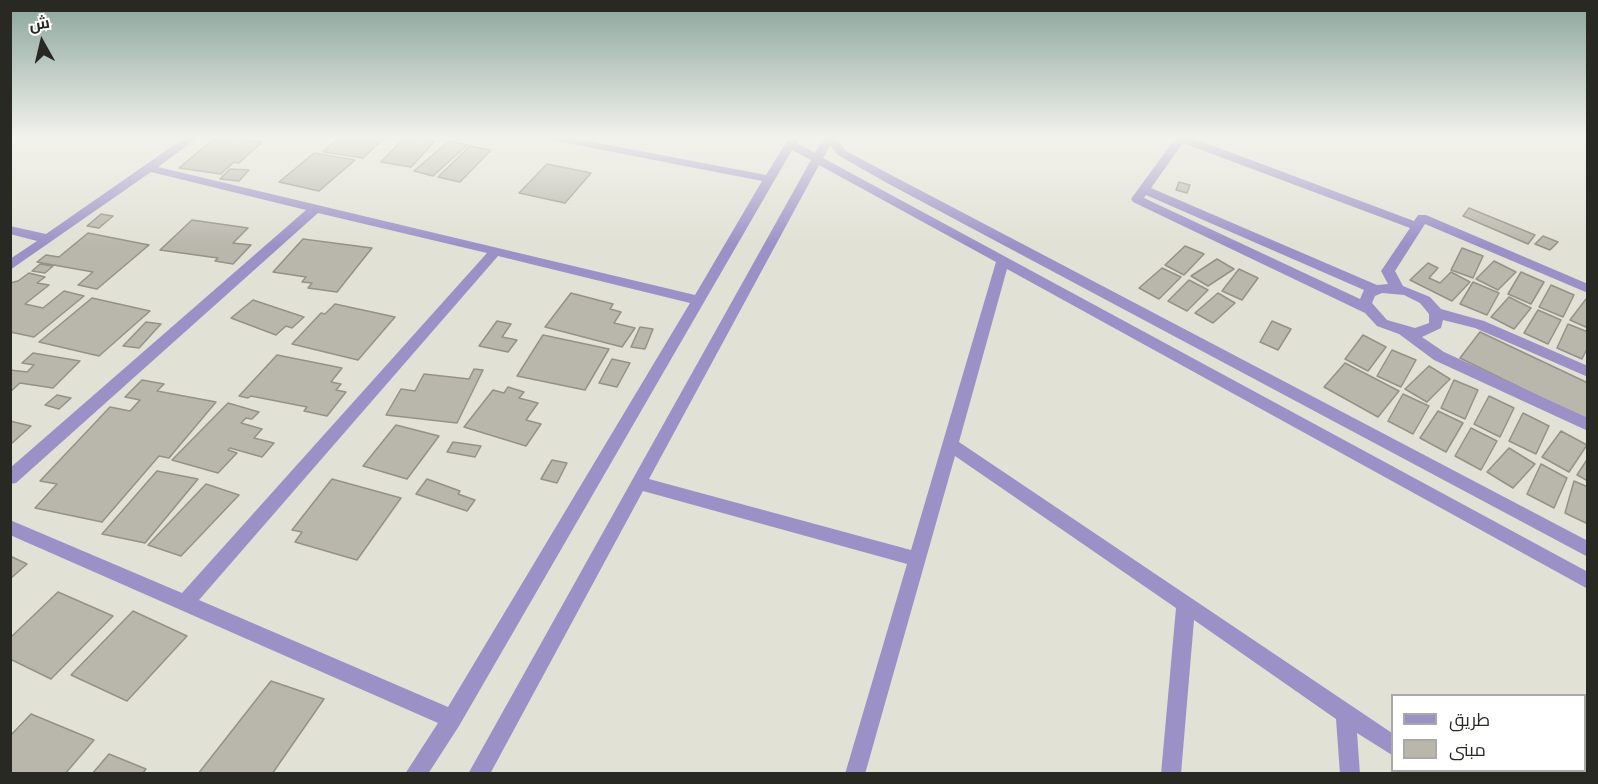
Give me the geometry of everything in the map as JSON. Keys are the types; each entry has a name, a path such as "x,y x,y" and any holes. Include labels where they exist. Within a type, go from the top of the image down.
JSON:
{"street":[{"path":"10,266 142,173"},
{"path":"167,173 698,300"},
{"path":"740,173 769,178"},
{"path":"415,774 452,719 772,173"},
{"path":"478,774 809,173"},
{"path":"844,173 1587,581"},
{"path":"878,173 1587,550"},
{"path":"1140,194 1155,173"},
{"path":"1275,173 1416,226"},
{"path":"1140,194 1375,289 1397,288 1425,300 1436,313 1479,324 1587,372"},
{"path":"1140,194 1368,309 1382,323 1405,332 1439,356 1587,425"},
{"path":"10,478 316,208"},
{"path":"1397,288 1388,271 1422,218 1587,289"},
{"path":"10,230 48,239"},
{"path":"185,603 496,251"},
{"path":"855,774 1003,260"},
{"path":"1368,309 1366,297 1375,289"},
{"path":"1405,332 1424,332 1431,329 1436,325 1436,313"},
{"path":"950,444 1391,744"},
{"path":"640,483 917,559"},
{"path":"10,527 452,719"},
{"path":"1171,774 1186,604"},
{"path":"1346,714 1350,774"}],"building":[{"path":"226,173 247,173 239,181 220,179"},
{"path":"290,173 340,173 319,191 279,182"},
{"path":"420,173 437,173 433,176"},
{"path":"443,173 469,173 460,182 438,177"},
{"path":"539,173 591,173 565,203 519,193"},
{"path":"1179,182 1190,185 1187,193 1176,190"},
{"path":"1469,208 1535,235 1528,244 1463,216"},
{"path":"101,214 113,216 99,228 87,226"},
{"path":"192,220 248,228 233,243 251,245 233,264 215,261 218,258 160,250"},
{"path":"88,233 149,245 97,289 78,285 93,272 37,262 46,255 59,257"},
{"path":"1543,236 1558,242 1550,250 1535,244"},
{"path":"303,239 372,248 337,292 308,288 312,283 302,282 306,277 273,272"},
{"path":"1185,246 1204,254 1184,275 1165,265"},
{"path":"1462,248 1483,256 1473,278 1451,270"},
{"path":"1217,259 1234,269 1208,286 1191,276"},
{"path":"1494,261 1516,272 1498,290 1476,279"},
{"path":"1428,263 1438,268 1429,278 1440,283 1451,272 1470,282 1452,301 1410,280"},
{"path":"40,264 53,266 45,273 32,271"},
{"path":"1162,268 1181,277 1159,299 1139,288"},
{"path":"1239,269 1258,278 1242,300 1222,291"},
{"path":"1521,272 1544,282 1531,304 1508,294"},
{"path":"29,273 45,277 37,283 49,285 25,304 43,308 64,291 84,296 34,337 10,332 10,283 18,281"},
{"path":"1189,280 1208,290 1187,311 1168,301"},
{"path":"1473,282 1499,293 1487,315 1460,304"},
{"path":"1551,285 1574,295 1563,317 1539,307"},
{"path":"571,293 613,304 610,309 621,312 614,323 635,328 622,347 545,327"},
{"path":"1218,293 1235,303 1213,323 1195,313"},
{"path":"1509,297 1531,308 1514,329 1491,317"},
{"path":"92,298 150,311 99,356 39,342"},
{"path":"1586,299 1588,300 1588,328 1570,320"},
{"path":"253,300 304,317 292,328 286,326 276,335 231,318"},
{"path":"335,304 395,317 358,360 292,344 321,313 325,314"},
{"path":"1538,310 1561,320 1548,344 1524,333"},
{"path":"497,321 511,324 502,337 517,340 508,352 479,346"},
{"path":"1272,321 1291,329 1278,350 1260,342"},
{"path":"146,322 161,324 139,348 123,346"},
{"path":"1568,324 1588,332 1588,347 1582,359 1557,348"},
{"path":"640,327 653,329 645,349 631,347"},
{"path":"1480,332 1588,383 1588,421 1460,358"},
{"path":"543,335 609,349 585,390 517,376"},
{"path":"1363,335 1386,347 1368,371 1345,359"},
{"path":"1392,350 1416,360 1401,387 1377,376"},
{"path":"33,353 80,361 53,388 20,383 10,392 10,370 27,372 34,365 22,363"},
{"path":"277,355 342,368 331,382 341,384 336,390 346,392 327,416 304,411 307,407 251,396 248,398 239,396"},
{"path":"612,359 630,363 617,387 599,383"},
{"path":"1345,363 1399,391 1378,417 1324,387"},
{"path":"1429,366 1450,379 1427,402 1405,389"},
{"path":"474,369 483,370 457,423 386,415 401,389 415,391 424,374 469,379"},
{"path":"142,380 164,384 157,391 216,402 169,458 159,456 102,522 35,508 57,484 40,481 110,407 130,411 140,400 125,397"},
{"path":"1454,380 1478,390 1465,419 1441,408"},
{"path":"508,387 524,392 519,398 538,403 526,420 541,424 526,446 464,427 493,390 504,393"},
{"path":"1403,394 1429,406 1413,434 1388,421"},
{"path":"57,395 71,398 59,409 45,405"},
{"path":"1489,396 1514,408 1500,437 1474,424"},
{"path":"228,403 259,412 252,419 246,418 241,423 262,429 254,438 274,443 262,457 230,448 228,450 237,453 218,473 172,460"},
{"path":"1438,411 1463,423 1446,452 1420,438"},
{"path":"1523,413 1549,426 1536,454 1509,441"},
{"path":"10,421 31,426 10,445"},
{"path":"396,425 439,436 407,479 363,466"},
{"path":"1471,428 1497,441 1481,470 1455,456"},
{"path":"1561,431 1587,445 1569,472 1542,457"},
{"path":"453,442 481,446 475,457 447,452"},
{"path":"1509,448 1535,464 1513,488 1487,472"},
{"path":"1588,458 1588,481 1577,475"},
{"path":"552,460 567,463 557,483 541,479"},
{"path":"1541,464 1567,478 1554,508 1527,494"},
{"path":"157,471 198,479 145,543 102,534"},
{"path":"332,479 401,498 357,560 295,542 302,532 292,530"},
{"path":"427,479 460,491 458,494 475,500 467,511 416,494"},
{"path":"1574,481 1588,487 1588,524 1565,513"},
{"path":"206,484 239,495 181,556 148,545"},
{"path":"10,556 27,564 10,579"},
{"path":"58,592 113,616 51,679 10,659 10,638"},
{"path":"133,611 187,636 127,701 71,675"},
{"path":"271,681 324,699 272,774 198,774"},
{"path":"31,714 94,740 65,774 10,774 10,736"},
{"path":"109,754 146,769 142,774 92,774"}]}
